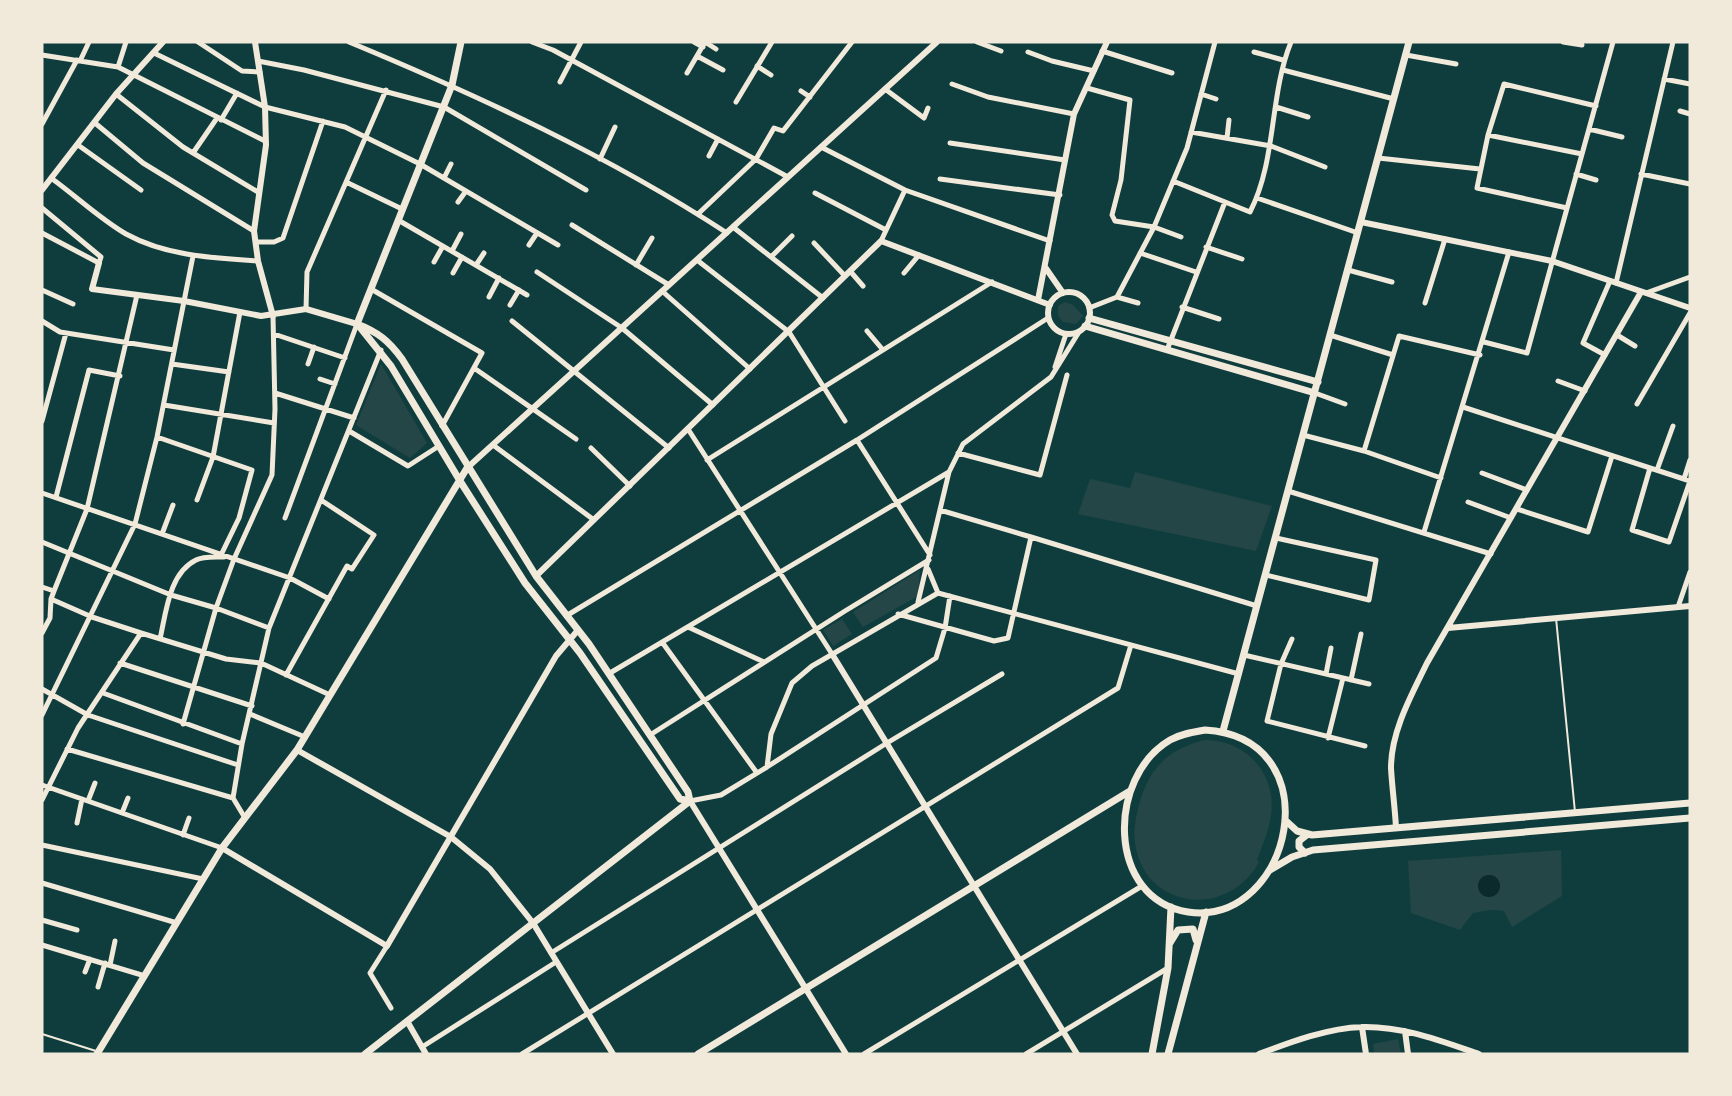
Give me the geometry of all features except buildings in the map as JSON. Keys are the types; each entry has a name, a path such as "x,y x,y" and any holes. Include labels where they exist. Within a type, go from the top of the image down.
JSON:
{"main road":[{"path":"357,324 444,107 452,85 461,42"},
{"path":"1223,731 1409,42"},
{"path":"1089,318 1318,382"},
{"path":"357,324 381,350 525,583 570,640 680,799 690,801"},
{"path":"357,324 375,330 390,342 536,576 610,673 688,792 690,801"},
{"path":"1085,326 1315,393"},
{"path":"98,1053 222,849 297,750 467,468"},
{"path":"1205,730 1223,731 1241,737 1257,747 1270,760 1279,776 1284,794 1285,820 1280,846 1270,870 1254,891 1240,902 1206,912 1171,907 1155,898 1142,886 1132,871 1125,845 1124,818 1130,791 1143,767 1155,752 1169,741 1186,733 1205,730"},
{"path":"698,1054 1130,791"},
{"path":"365,1054 690,801"},
{"path":"1285,820 1297,831 1308,834 1690,803"},
{"path":"1575,813 1577,827"},
{"path":"1270,870 1305,853 1690,818"},
{"path":"1305,853 1299,847 1299,842 1308,834"},
{"path":"1152,1054 1168,968 1171,907"},
{"path":"1168,1054 1206,912"},
{"path":"1169,946 1178,930 1186,928 1193,929 1196,934 1196,949"}],"street":[{"path":"42,124 89,42"},
{"path":"118,67 126,42"},
{"path":"42,189 116,94 163,42"},
{"path":"198,42 242,71 260,72"},
{"path":"183,724 216,608 234,559 272,475 275,393 273,316 258,261 254,231 266,141 265,107 255,42"},
{"path":"349,42 452,85 600,159 663,191 726,233"},
{"path":"532,42 572,61 788,177"},
{"path":"560,82 580,42"},
{"path":"694,42 716,49"},
{"path":"736,102 772,42"},
{"path":"698,214 756,159 774,128 783,131 852,42"},
{"path":"467,468 937,42"},
{"path":"976,42 1000,51"},
{"path":"1038,300 1074,114 1107,42"},
{"path":"1117,297 1154,227 1173,181 1191,132 1215,42"},
{"path":"1173,181 1250,212 1257,198 1271,146 1284,60 1290,42"},
{"path":"1563,42 1582,45"},
{"path":"1484,342 1527,353 1613,42"},
{"path":"1605,355 1582,343 1613,282 1673,42"},
{"path":"687,73 704,44"},
{"path":"1102,51 1172,73"},
{"path":"1254,51 1284,60"},
{"path":"1028,52 1052,62 1094,71"},
{"path":"154,53 265,107 345,127 420,164 558,245"},
{"path":"42,55 118,67 266,141"},
{"path":"1406,55 1456,64"},
{"path":"697,56 723,70"},
{"path":"258,61 386,90 444,107 586,190"},
{"path":"757,66 771,75"},
{"path":"1283,70 1394,99"},
{"path":"1664,79 1690,84"},
{"path":"952,84 988,97 1074,114"},
{"path":"1567,208 1477,188 1488,135 1504,84 1596,106"},
{"path":"1087,88 1131,100 1121,180 1112,215 1115,221 1154,227 1181,237"},
{"path":"885,89 924,118 928,108"},
{"path":"306,309 308,272 386,90"},
{"path":"801,91 810,97"},
{"path":"194,153 237,93"},
{"path":"116,94 194,153 258,192"},
{"path":"1201,94 1216,99"},
{"path":"1276,107 1308,117"},
{"path":"1680,111 1690,114"},
{"path":"1227,138 1229,120"},
{"path":"256,242 274,242 283,238 323,121"},
{"path":"94,123 143,163 254,231"},
{"path":"600,159 615,127"},
{"path":"1589,129 1622,137"},
{"path":"1191,132 1271,146 1324,167"},
{"path":"1488,135 1582,154"},
{"path":"709,156 718,138"},
{"path":"950,143 1065,160"},
{"path":"78,144 141,190"},
{"path":"821,147 904,190 1050,242"},
{"path":"1378,158 1480,169"},
{"path":"444,178 452,164"},
{"path":"1576,174 1596,180"},
{"path":"1641,174 1690,184"},
{"path":"51,178 126,234 159,248 193,256 258,261"},
{"path":"940,179 1060,195"},
{"path":"346,182 402,209"},
{"path":"536,576 881,241 904,190"},
{"path":"458,202 466,191"},
{"path":"815,193 886,230"},
{"path":"1257,198 1358,233"},
{"path":"1167,350 1225,202"},
{"path":"42,208 101,257 92,290 184,301 273,316 306,309 357,324 285,518"},
{"path":"398,220 527,295"},
{"path":"1361,222 1552,261 1690,310 1637,404"},
{"path":"572,225 669,285"},
{"path":"733,227 823,298"},
{"path":"529,245 537,233"},
{"path":"42,234 99,263"},
{"path":"452,251 461,234"},
{"path":"771,256 792,236"},
{"path":"636,265 652,238"},
{"path":"1425,303 1445,239"},
{"path":"881,241 1050,304"},
{"path":"814,243 863,286"},
{"path":"434,262 443,246"},
{"path":"1206,247 1242,259"},
{"path":"1424,532 1484,342 1509,252"},
{"path":"476,265 484,253"},
{"path":"1140,253 1196,272"},
{"path":"904,273 919,255"},
{"path":"42,716 92,617 135,524 158,437 193,256"},
{"path":"453,273 462,257"},
{"path":"697,260 789,332 845,421"},
{"path":"1045,267 1063,293"},
{"path":"1348,270 1392,282"},
{"path":"537,272 622,328 713,405"},
{"path":"1396,828 1391,766 1404,713 1415,687 1605,355 1643,293 1690,277"},
{"path":"489,297 499,278"},
{"path":"707,460 992,282"},
{"path":"42,290 73,303"},
{"path":"371,290 482,353 442,426"},
{"path":"510,305 519,290"},
{"path":"662,291 750,369"},
{"path":"918,602 949,472 963,444 1051,377 1078,332 1085,326 1089,318 1089,308 1077,294 1063,293 1050,304 1048,318 1055,329 1066,334 1078,332"},
{"path":"42,633 51,611 51,599 87,509 120,376 137,295"},
{"path":"1089,308 1117,297 1138,303"},
{"path":"1182,307 1218,320"},
{"path":"197,500 213,457 240,312"},
{"path":"566,616 857,440 1048,318"},
{"path":"42,321 66,333 174,350"},
{"path":"512,321 669,448"},
{"path":"867,331 884,350"},
{"path":"42,421 66,333"},
{"path":"273,334 345,358"},
{"path":"1051,377 1066,334"},
{"path":"1330,335 1393,355"},
{"path":"1617,335 1635,346"},
{"path":"1364,451 1399,336 1480,355"},
{"path":"308,364 314,348"},
{"path":"245,818 233,798 242,744 269,628 381,350"},
{"path":"172,364 229,372"},
{"path":"474,368 531,410 576,439"},
{"path":"56,497 88,370 120,376"},
{"path":"958,453 1040,475 1067,375"},
{"path":"320,379 335,384"},
{"path":"1558,381 1585,391"},
{"path":"42,391 49,396"},
{"path":"275,393 327,407 354,418"},
{"path":"1315,393 1346,404"},
{"path":"164,405 274,423"},
{"path":"1463,407 1688,480"},
{"path":"1674,426 1654,469 1632,530 1669,542 1688,480 1690,460"},
{"path":"688,429 832,654 1077,1054"},
{"path":"349,431 408,466 439,446"},
{"path":"1303,435 1364,451 1441,478"},
{"path":"158,437 252,470 239,518 223,556"},
{"path":"857,440 929,558"},
{"path":"493,445 594,520"},
{"path":"591,448 630,486"},
{"path":"1517,509 1588,532 1612,456"},
{"path":"610,673 949,472"},
{"path":"1482,473 1527,490"},
{"path":"1288,491 1491,554"},
{"path":"42,494 290,578 329,599"},
{"path":"286,675 347,566 352,569 374,535 321,500"},
{"path":"1468,502 1511,518"},
{"path":"162,534 173,505"},
{"path":"940,510 1257,606"},
{"path":"898,614 994,641 1008,638 1031,537"},
{"path":"1266,575 1369,600 1376,560 1276,538"},
{"path":"42,542 171,595 216,608 269,628"},
{"path":"160,639 171,595 181,570 197,559 223,556"},
{"path":"650,735 929,558"},
{"path":"928,567 938,592"},
{"path":"1678,607 1690,572"},
{"path":"42,587 54,591"},
{"path":"767,767 771,734 792,682 812,666 938,592 1239,674"},
{"path":"846,1054 690,801 721,795 936,658 945,628 950,596"},
{"path":"51,599 92,617 160,639 226,659 261,663 330,695"},
{"path":"1448,628 1690,606"},
{"path":"42,609 51,611"},
{"path":"688,627 764,662"},
{"path":"391,1008 370,973 556,656 578,630"},
{"path":"42,800 45,786 120,663 141,633"},
{"path":"1351,680 1361,634"},
{"path":"1292,639 1281,664 1267,721 1365,746"},
{"path":"662,642 757,773"},
{"path":"522,1054 1118,688 1131,645"},
{"path":"1326,674 1331,648"},
{"path":"1244,655 1369,684"},
{"path":"120,663 252,706"},
{"path":"551,953 887,743 1002,674"},
{"path":"1328,738 1342,678"},
{"path":"42,689 88,715 238,765"},
{"path":"103,693 242,744"},
{"path":"250,714 305,737"},
{"path":"67,749 233,798"},
{"path":"297,750 451,837 490,869 533,923 613,1054"},
{"path":"76,823 95,783"},
{"path":"45,786 222,849 387,946"},
{"path":"122,813 128,798"},
{"path":"183,835 189,818"},
{"path":"42,845 204,879"},
{"path":"42,883 177,923"},
{"path":"864,1054 1142,886"},
{"path":"42,920 77,930"},
{"path":"98,987 115,941"},
{"path":"42,945 145,976"},
{"path":"85,972 90,959"},
{"path":"422,1047 556,962"},
{"path":"1026,1054 1168,968"},
{"path":"407,1021 426,1054"},
{"path":"1362,1027 1366,1054"},
{"path":"1259,1054 1288,1043 1362,1027 1405,1031 1479,1054"},
{"path":"1405,1031 1408,1054"}],"lane":[{"path":"1556,618 1575,813"},
{"path":"42,1034 98,1053"}],"shaded area":[{"path":"1065,302 1073,305 1083,316 1076,324 1063,322 1058,316 1058,306"},
{"path":"381,364 427,443 410,458 356,425"},
{"path":"1135,472 1272,506 1256,551 1078,514 1090,479 1130,488"},
{"path":"920,570 918,596 863,627 853,612"},
{"path":"842,619 852,634 833,646 823,630"},
{"path":"1205,740 1233,746 1256,762 1269,786 1272,800 1271,815 1257,860 1259,862 1245,881 1227,893 1208,899 1188,899 1170,893 1154,882 1142,865 1135,843 1135,825 1146,786 1157,767 1173,753"},
{"path":"1561,850 1562,896 1512,927 1504,911 1490,910 1473,913 1460,930 1411,913 1408,861"},
{"path":"1489,875 1497,878 1500,886 1497,894 1489,897 1481,894 1478,886 1481,878"},
{"path":"1398,1039 1401,1054 1374,1054 1373,1044"}]}
